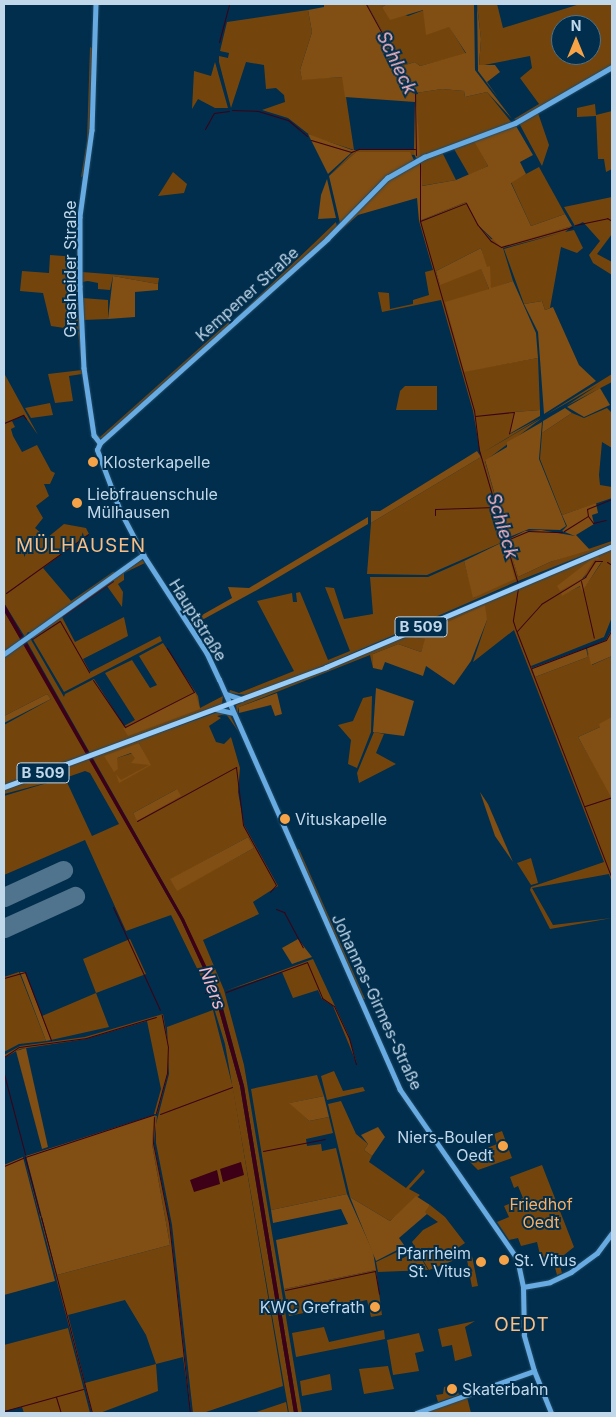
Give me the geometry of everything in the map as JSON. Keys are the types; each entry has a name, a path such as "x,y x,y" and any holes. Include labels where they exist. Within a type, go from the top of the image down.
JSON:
{"main road":[{"name":"B 509","path":"4,787 230,704 380,645 517,584 612,546"}],"street":[{"name":"Grasheider Straße","path":"96,4 92,130 80,217 80,277 84,368 94,435 100,443"},
{"name":"Kempener Straße","path":"100,443 327,239 378,185 424,157 506,127 612,67"},
{"name":"Hauptstraße","path":"100,443 97,450 101,466 143,555 207,654 277,813"},
{"path":"4,654 143,555"},
{"path":"226,694 243,699"},
{"path":"216,709 234,713"},
{"name":"Johannes-Girmes-Straße","path":"277,813 400,1090 506,1241 520,1266 523,1287 524,1335 534,1371 551,1413"},
{"path":"523,1287 550,1282 571,1272 597,1253 612,1233"},
{"path":"416,1413 534,1371"}],"green space":[{"path":"367,4 387,4 382,7 408,16 424,10 449,26 466,54 420,66 415,62 402,66"},
{"path":"477,4 497,4 503,28 580,4 611,4 612,65 518,120 514,119 539,104 520,78 532,68 530,56 479,66 481,39"},
{"path":"308,10 312,32 300,70 302,79 343,77 354,150 311,136 288,118 262,110 285,102 284,95 276,88 266,89 264,65 246,62 231,108 219,62 219,56 228,58 229,53 220,51 227,22"},
{"path":"90,47 93,49 91,121 84,176 81,177 87,141"},
{"path":"215,62 228,108 215,108 198,99 192,109 194,71 211,76"},
{"path":"593,80 538,113 549,145 542,166 519,123"},
{"path":"442,89 464,91 465,97 487,92 512,123 419,158 416,93"},
{"path":"595,104 596,115 612,111 612,169 606,172 604,159 598,159 596,116 577,117 577,108"},
{"path":"515,125 475,141 488,166 469,175 454,149 442,152 456,180 421,186 420,161 438,153"},
{"path":"355,150 414,150 415,155 356,152 329,176"},
{"path":"539,167 565,214 531,226 511,182"},
{"path":"173,172 187,184 184,193 158,196"},
{"path":"612,197 612,234 597,254 612,262 612,275 593,263 589,255 600,241 583,222 575,226 564,207"},
{"path":"466,202 477,224 491,239 535,236 572,226 565,232 574,230 583,248 577,253 561,247 550,308 545,310 542,301 524,304 504,249 564,232 503,248 513,281 491,289 481,248 436,271 440,284 481,268 489,289 464,371 538,358 540,410 514,412 510,434 542,417 482,453 542,418 485,461 518,577 550,562 612,541 612,544 518,581 309,672 247,695 229,693 230,690 239,693 294,671 257,601 292,593 293,602 297,602 296,593 300,592 328,660 350,651 325,587 334,588 344,619 373,614 370,577 428,577 464,561 474,598 505,541 427,575 367,574 371,523 481,457 473,411 441,300 382,312 378,292 389,293 390,309 413,304 413,300 429,295 425,272 433,270 419,221"},
{"path":"77,218 81,329 78,330 51,326 43,293 20,291 22,271 49,273 50,255 77,257"},
{"path":"336,222 337,227 325,239 234,320"},
{"path":"82,241 82,272 159,278 158,284 113,276 110,290 98,289 98,283 82,282 82,298 108,300 108,319 83,320 81,286"},
{"path":"232,319 231,324 103,438 96,436 86,369 96,434 100,437"},
{"path":"78,331 81,333 89,420 82,374 69,376 73,401 55,403 48,374 82,370"},
{"path":"4,373 38,435 24,415 5,424 12,421 15,427 11,429 13,436 22,452 37,445 51,471 55,473 50,484 44,484 49,496 36,506 43,518 35,528 47,538 64,524 86,528 89,534 43,568 71,601 113,572 117,572 31,633 28,632 25,637 4,603"},
{"path":"612,374 612,382 566,406 598,385 544,416"},
{"path":"405,386 437,386 437,410 396,410 400,391"},
{"path":"50,403 53,415 31,418 25,408"},
{"path":"607,408 612,413 612,448 602,442 599,475 600,485 612,487 612,498 562,515 540,459 542,433 572,413 584,418"},
{"path":"612,548 612,617 604,637 531,666 535,677 588,657 587,648 592,665 612,656 612,717 600,727 578,737 612,797 612,883 609,874 532,888 553,925 612,918 550,929 530,890 531,887 604,862 514,630 473,662 487,620 415,638 426,639 421,652 398,644 373,654 373,668 370,655 239,707 237,714 236,705","holes":["602,562 582,591 581,586 562,595"]},
{"path":"142,560 145,563 124,573 124,580 118,584 123,592 122,607 107,586 62,617 75,642 124,617 128,636 83,659 90,672 160,636 162,641 64,692 31,636"},
{"path":"4,611 21,640 4,652"},
{"path":"30,638 64,697 65,694 94,679 124,726 135,720 105,673 132,660 150,688 157,685 139,656 163,643 198,696 200,708 223,696 222,704 99,754 218,712 229,713 238,731 226,714 217,716 221,718 209,726 216,742 224,744 231,737 240,768 238,792 244,825 278,886 253,902 259,914 203,940 224,990 244,1065 302,1413 298,1413 244,1086 222,1004 184,919 26,640","holes":["139,743 150,765 147,762 140,763 133,753 117,758","177,789 137,820 133,813","248,837 254,848 177,890 171,879"]},
{"path":"23,642 181,920 214,992 240,1086 294,1413 289,1413 225,1044 210,995 171,915 126,931 85,840 4,875 4,796 57,780 4,794 4,725 51,699 47,694 4,716 4,655","holes":["85,771 90,773 119,824 92,836 65,778"]},
{"path":"372,696 371,732 357,768 348,764 351,740 338,725 353,721 363,698"},
{"path":"374,732 384,734 376,753 396,764 359,783 357,773"},
{"path":"299,849 365,999 361,999 296,850"},
{"path":"531,858 538,883 531,885 517,863"},
{"path":"130,939 146,974 96,993 83,959"},
{"path":"313,959 348,1034 357,1064 333,1006 322,999 318,990 293,998 282,972 225,991"},
{"path":"19,972 46,1041 19,1044 4,1052 4,977"},
{"path":"96,993 109,1027 51,1040 42,1016"},
{"path":"213,1010 233,1088 283,1386 203,1413 193,1413 172,1225 156,1143 156,1124 169,1074 167,1027"},
{"path":"163,1014 169,1049 168,1073 157,1114 154,1114 161,1089 147,1021 86,1039 20,1049 4,1058 4,1055 20,1046 85,1037"},
{"path":"334,1071 343,1091 363,1087 365,1091 327,1100 321,1076"},
{"path":"317,1075 324,1096 290,1103 309,1121 329,1117 333,1133 306,1139 307,1146 321,1144 322,1151 336,1148 347,1194 271,1210 251,1089"},
{"path":"341,1101 356,1134 368,1144 364,1150 372,1156 369,1162 406,1188 423,1169 425,1172 409,1189 420,1195 390,1221 350,1197 328,1104"},
{"path":"153,1115 157,1116 154,1144 170,1225 191,1413 183,1357 156,1364 158,1391 100,1413 92,1413 24,1157 57,1275 170,1245 152,1144","holes":["125,1300 146,1335 156,1364 85,1383 68,1315"]},
{"path":"502,1131 512,1158 478,1170 465,1157 497,1144 494,1134"},
{"name":"Friedhof Oedt","path":"542,1165 574,1247 564,1255 564,1262 561,1264 558,1258 562,1273 557,1275 552,1256 541,1259 537,1242 521,1246 518,1238 509,1240 497,1222 509,1217 504,1206 523,1198 518,1186 514,1188 510,1177"},
{"path":"430,1205 445,1217 465,1243 456,1249 460,1258 429,1270 412,1242 423,1230 438,1222 424,1212"},
{"path":"417,1251 428,1270 378,1272 376,1262 397,1252 401,1259"},
{"path":"472,1256 478,1286 472,1287 467,1260"},
{"path":"376,1270 382,1315 371,1317 367,1300 289,1316 284,1289"},
{"path":"475,1321 465,1327 472,1356 455,1361 452,1345 442,1347 438,1329"},
{"path":"324,1327 329,1342 384,1330 385,1339 296,1357 292,1333"},
{"path":"68,1328 90,1413 24,1413 22,1407 4,1411 4,1345"},
{"path":"419,1333 424,1351 415,1353 419,1371 393,1375 387,1340"},
{"path":"388,1366 394,1389 364,1394 359,1369"},
{"path":"330,1374 332,1390 302,1396 300,1381"},
{"path":"456,1384 459,1395 438,1402 436,1395 443,1394 444,1387"},
{"path":"467,1397 471,1413 420,1413 433,1409"},
{"path":"286,1402 288,1413 253,1413"}],"shaded area":[{"path":"324,4 367,4 402,66 415,62 420,66 466,53 449,27 426,35 423,10 390,20 382,7 387,4 474,4 475,70 512,119 487,92 465,97 464,91 442,89 416,93 422,186 456,180 488,166 474,141 516,126 533,155 520,162 526,174 511,183 531,226 565,214 572,226 501,247 477,224 466,202 419,221 417,198 358,215 340,231 388,179 418,162 414,154 415,102 345,97 342,77 302,80 300,70 312,32 308,10 324,7"},
{"path":"477,5 481,39 479,65 495,65 500,72 487,82 499,99 478,71"},
{"path":"308,134 352,150 359,150 352,152 328,174"},
{"path":"356,152 410,152 414,160 377,185 340,223 329,176"},
{"path":"327,179 336,218 318,219 321,195"},
{"path":"481,248 487,267 490,266 491,288 513,281 536,333 538,358 464,372 445,302 489,289 481,269 440,285 436,271"},
{"path":"113,276 158,284 158,290 135,292 135,317 108,319"},
{"path":"542,301 545,310 553,307 579,365 596,381 544,414 538,332 524,304"},
{"path":"600,388 610,405 584,417 567,407"},
{"path":"565,408 572,413 542,433 543,421"},
{"path":"540,410 540,416 509,434 514,412"},
{"path":"542,422 539,459 566,526 560,530 529,529 507,538 485,460 507,447 507,442"},
{"path":"477,451 481,457 371,523 371,511 380,511"},
{"path":"596,503 598,513 592,515 594,524 576,535 590,550 550,562 518,577 507,540 525,531 541,530 575,536 562,531 567,526 562,515"},
{"path":"368,517 368,524 257,590 191,626 188,623 232,598 228,587 249,588"},
{"path":"505,541 515,579 473,598 464,561"},
{"path":"597,555 600,559 594,560 582,579 560,591 557,586"},
{"path":"597,561 602,561 582,592 580,586 562,596 561,592 585,577"},
{"path":"4,603 184,919 218,991 244,1086 298,1413 294,1413 240,1086 214,992 181,920 4,611"},
{"path":"485,605 487,620 471,661 454,685 426,666 423,676 385,662 382,670 373,668 373,654 398,644 421,652 425,639 413,638"},
{"path":"612,629 612,656 591,665 587,648 606,640"},
{"path":"586,648 588,657 535,677 532,668"},
{"path":"376,688 414,701 404,736 373,732"},
{"path":"195,692 200,709 128,736 123,728"},
{"path":"277,693 282,714 275,716 271,705 239,713 239,707"},
{"path":"47,694 51,699 4,723 4,716"},
{"path":"612,717 611,797 578,737 600,727 599,724"},
{"path":"139,743 151,765 119,783 116,774 121,780 149,765 131,763 135,758 131,753 117,758 118,769 114,772 104,756"},
{"path":"177,789 181,796 137,821 133,813"},
{"path":"480,792 488,804 513,862 495,836"},
{"path":"248,837 254,848 177,891 170,879"},
{"path":"298,939 312,957 292,964 282,948"},
{"path":"20,972 25,972 51,1040 46,1041"},
{"path":"26,1048 48,1147 42,1149 16,1051"},
{"path":"324,1096 329,1117 309,1121 289,1103"},
{"path":"154,1115 152,1144 170,1245 57,1275 26,1156"},
{"path":"378,1127 385,1137 372,1156 364,1150 368,1144 361,1135"},
{"path":"23,1157 55,1281 4,1295 4,1165"},
{"path":"241,1162 244,1175 223,1182 220,1169"},
{"path":"217,1170 220,1184 194,1192 190,1180"},
{"path":"347,1194 373,1252 376,1270 284,1289 276,1240 348,1224 341,1209 273,1223 271,1210"},
{"path":"416,1196 430,1205 425,1212 427,1214 399,1238 404,1245 401,1248 376,1261 350,1197 390,1221"}],"waterway":[{"path":"219,42 229,4"},
{"name":"Schleck","path":"366,4 415,93 416,155"},
{"path":"232,110 258,111 288,120 307,136"},
{"path":"205,129 214,113 229,111"},
{"path":"311,140 351,152 359,149 415,149"},
{"name":"Schleck","path":"420,163 420,221 474,410 479,450 518,584"},
{"path":"420,221 466,203 477,224 491,241 501,247 572,227"},
{"path":"575,225 607,218 612,221"},
{"path":"4,381 4,386"},
{"path":"475,416 514,412 509,433"},
{"path":"4,423 23,415 26,419"},
{"path":"564,531 588,516 587,509 612,499"},
{"path":"435,515 435,509 496,507"},
{"path":"588,516 593,523 606,520"},
{"path":"507,540 528,531 562,532"},
{"path":"6,593 88,534"},
{"path":"517,631 541,604 585,577 595,561 602,561"},
{"path":"607,562 612,565"},
{"path":"63,616 113,581"},
{"path":"581,581 594,638"},
{"name":"Schleck","path":"518,588 513,621 612,879"},
{"path":"32,639 60,621 89,672"},
{"path":"532,668 606,640 612,629"},
{"path":"93,680 125,727 194,692 167,648"},
{"path":"137,821 236,767 243,825 276,885 270,892"},
{"path":"585,806 612,797"},
{"path":"113,907 160,1010"},
{"path":"276,909 284,912 303,947"},
{"name":"Niers","path":"226,992 307,962 322,998 334,1006 349,1038 356,1064"},
{"path":"4,978 25,972 51,1040"},
{"path":"156,1113 167,1073 168,1047 162,1015"},
{"path":"4,1057 19,1047 86,1038 156,1017"},
{"path":"4,1074 25,1154"},
{"path":"160,1114 232,1087"},
{"path":"40,1215 25,1157 153,1115"},
{"path":"154,1117 153,1143 169,1223 190,1413"},
{"path":"263,1151 325,1139"},
{"path":"4,1166 23,1158"},
{"path":"41,1217 92,1413"},
{"path":"285,1290 375,1271 379,1294"},
{"path":"4,1411 83,1389"},
{"path":"56,1397 61,1413"}],"runway":[{"path":"4,897 63,870"},
{"path":"4,928 75,896"}],"place":[{"name":"Klosterkapelle","path":"93,462"},
{"name":"Liebfrauenschule Mülhausen","path":"77,503"},
{"name":"Vituskapelle","path":"285,819"},
{"name":"Niers-Bouler Oedt","path":"503,1146"},
{"name":"St. Vitus","path":"504,1260"},
{"name":"Pfarrheim St. Vitus","path":"481,1262"},
{"name":"KWC Grefrath","path":"375,1307"},
{"name":"Skaterbahn","path":"452,1389"}],"district":[{"name":"MÜLHAUSEN","path":"81,546"},
{"name":"OEDT","path":"522,1325"}]}
